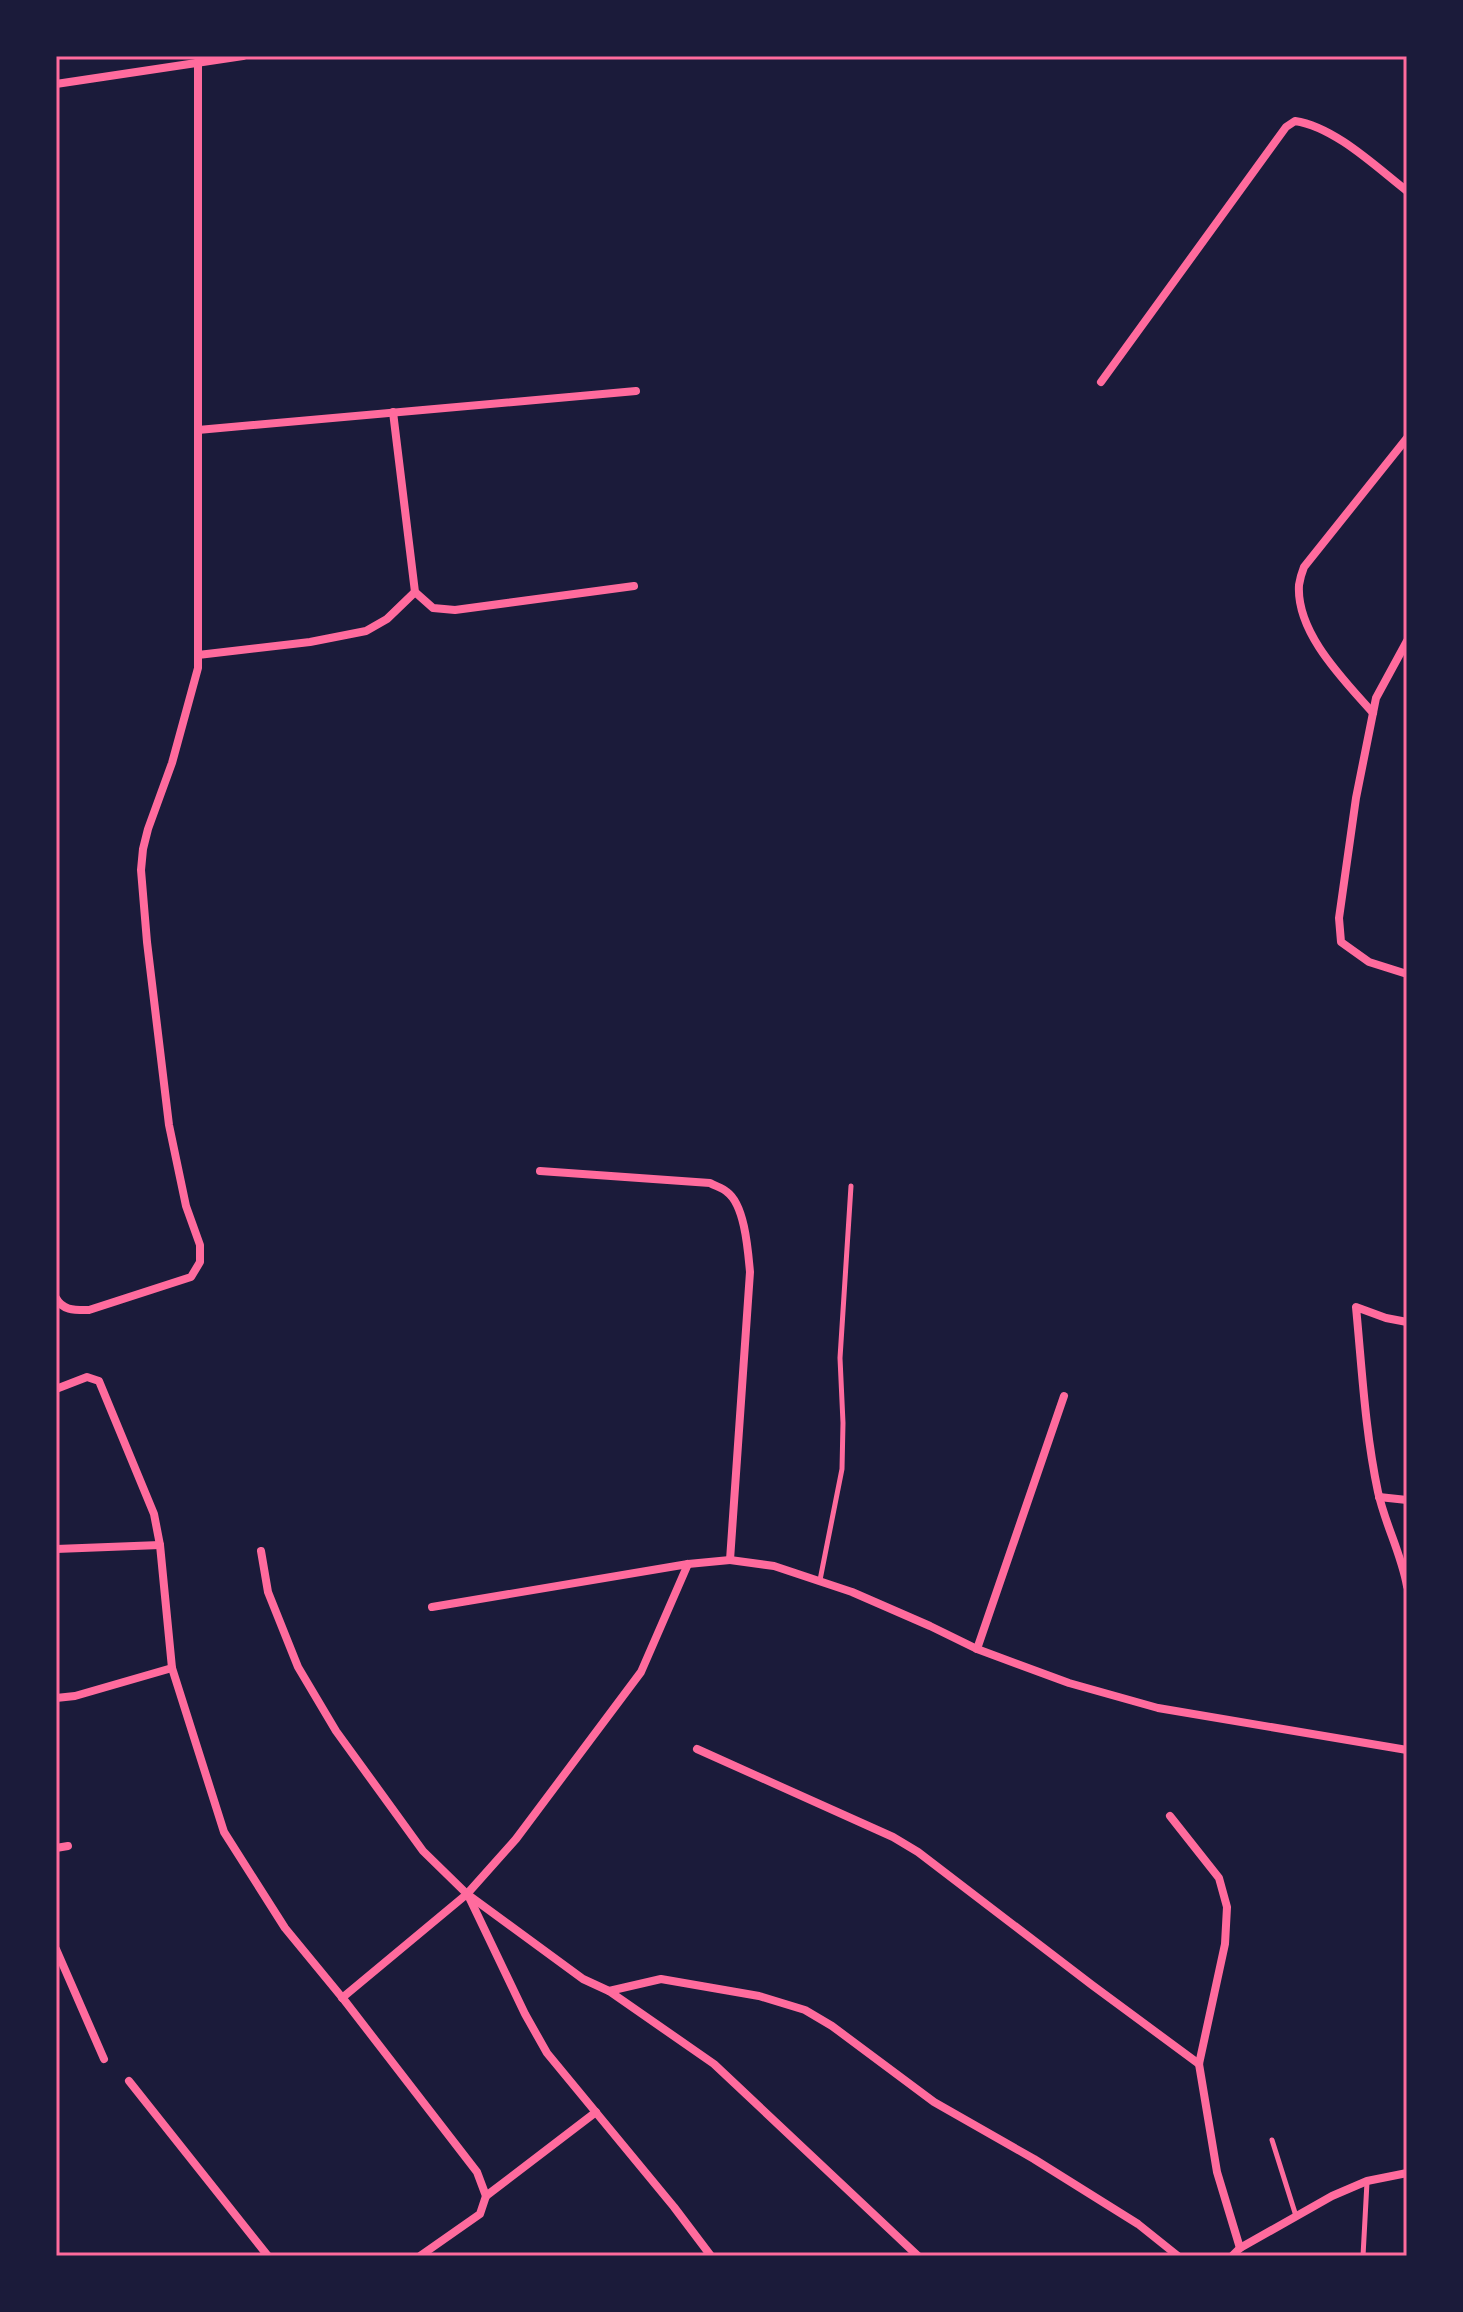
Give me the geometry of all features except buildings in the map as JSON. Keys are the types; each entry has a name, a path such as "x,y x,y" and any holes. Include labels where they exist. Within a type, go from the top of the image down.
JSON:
{"street":[{"path":"56,84 243,56"},
{"path":"56,1298 60,1305 71,1310 89,1310 191,1277 200,1262 200,1245 186,1206 169,1125 141,870 148,829 172,763 198,668 198,62"},
{"path":"1101,382 1286,127 1295,121 1312,123 1356,151 1407,191"},
{"path":"198,430 636,391"},
{"path":"393,412 415,592 433,608 455,610 634,586"},
{"path":"1373,713 1332,666 1313,638 1303,611 1299,585 1304,567 1407,438"},
{"path":"198,655 310,642 366,631 387,619 415,592"},
{"path":"1407,641 1376,698 1356,798 1339,918 1341,942 1369,962 1407,974"},
{"path":"540,1171 710,1183 730,1193 742,1217 750,1272 730,1560"},
{"path":"1407,1322 1356,1307 1371,1457 1379,1497 1403,1564 1407,1586"},
{"path":"56,1389 87,1377 99,1381 154,1514 172,1668 224,1832 285,1928 477,2172 486,2196"},
{"path":"977,1649 1064,1396"},
{"path":"1379,1497 1407,1500"},
{"path":"56,1549 160,1545"},
{"path":"261,1551 268,1592 298,1667 336,1731 423,1851 467,1894 583,1979 609,1991 714,2064 918,2256"},
{"path":"432,1607 688,1564 730,1560 774,1566 819,1581 977,1649 1069,1683 1158,1708 1407,1750"},
{"path":"342,1998 467,1894 516,1839 641,1672 688,1564"},
{"path":"56,1698 75,1696 172,1668"},
{"path":"697,1749 893,1837 918,1852 1199,2064"},
{"path":"1170,1816 1219,1878 1227,1907 1225,1944 1199,2064 1217,2172 1240,2248"},
{"path":"56,1848 68,1846"},
{"path":"467,1894 547,2053 711,2256"},
{"path":"56,1949 104,2059"},
{"path":"609,1991 661,1979 759,1996 805,2010 832,2026 934,2102 1034,2159 1138,2224 1178,2256"},
{"path":"129,2081 268,2256"},
{"path":"420,2256 480,2214 486,2196 596,2112"},
{"path":"1232,2256 1240,2248 1332,2196 1367,2181 1407,2173"}],"lane":[{"path":"819,1581 842,1469 840,1358 851,1186"},
{"path":"1272,2140 1296,2216"},
{"path":"1363,2256 1367,2181"}]}
